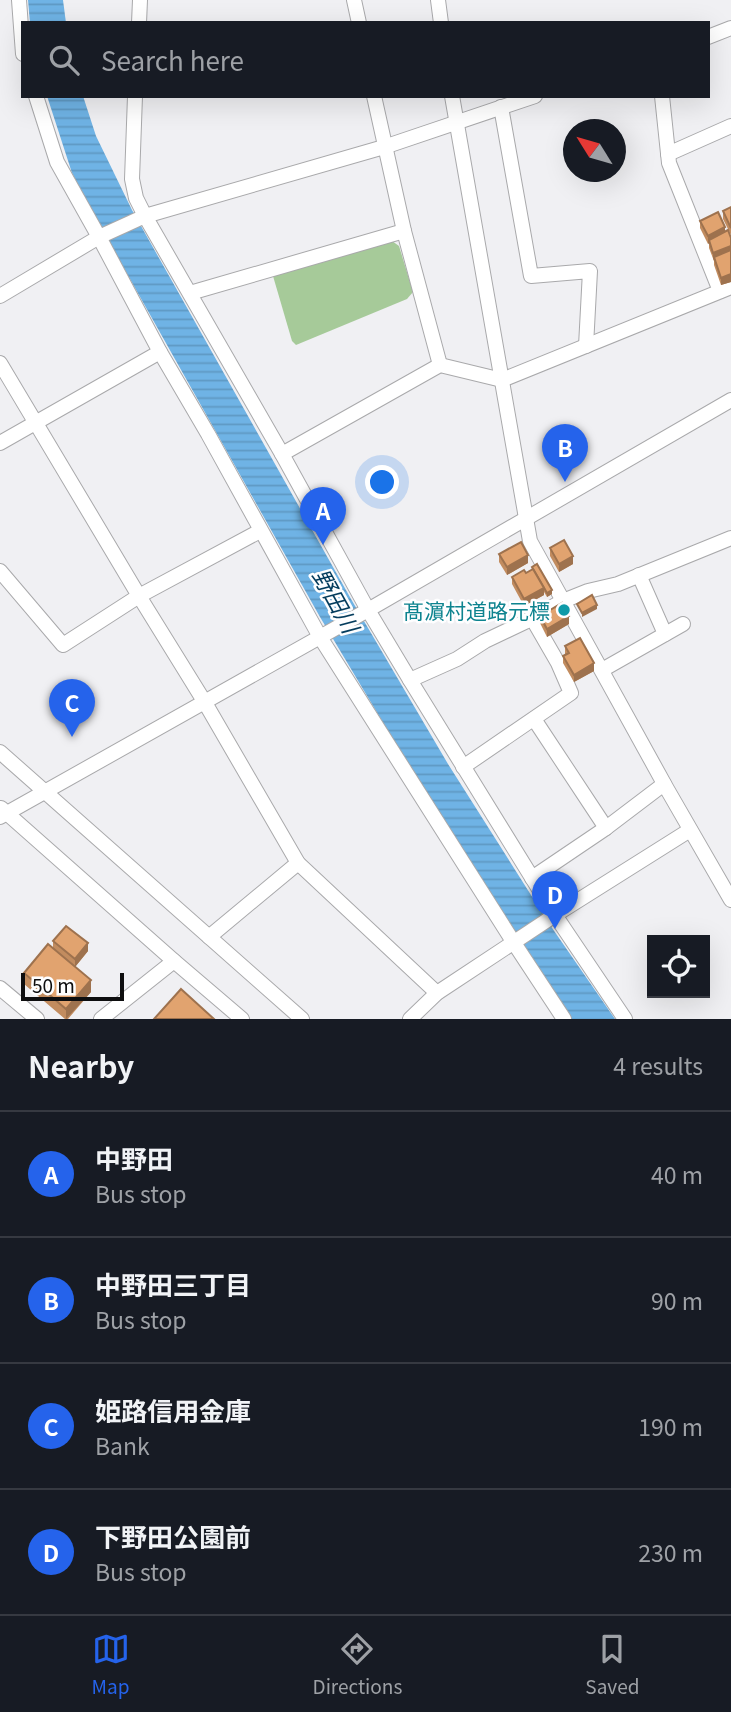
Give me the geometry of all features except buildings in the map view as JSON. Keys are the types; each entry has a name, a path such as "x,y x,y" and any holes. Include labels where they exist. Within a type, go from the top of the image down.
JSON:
{"street":[{"path":"19,0 21,27"},
{"path":"139,21 140,0"},
{"path":"354,0 359,21"},
{"path":"438,0 441,21"},
{"path":"710,36 731,28"},
{"path":"37,98 57,162 320,637 564,1019"},
{"path":"135,98 132,179 136,198 145,216 368,610 555,915 625,1019"},
{"path":"374,98 404,231 440,365"},
{"path":"452,98 530,541 664,785 731,900"},
{"path":"0,296 99,237 145,216 384,147 529,98"},
{"path":"282,454 440,365 502,380 725,289 700,222 669,163 662,98"},
{"path":"501,107 531,276 590,271 586,346"},
{"path":"668,154 731,126"},
{"path":"190,293 404,231"},
{"path":"0,443 160,352"},
{"path":"0,363 204,701 298,863 437,993"},
{"path":"243,1019 2,812 44,792 368,610 731,400"},
{"path":"0,571 63,645 139,596 260,531"},
{"path":"410,680 457,659 485,641 563,601 588,591 618,584 731,538"},
{"path":"639,575 665,634"},
{"path":"463,766 571,693 558,663 532,618"},
{"path":"602,670 684,624"},
{"path":"534,719 606,828"},
{"path":"0,752 302,1019"},
{"path":"532,878 664,785"},
{"path":"410,1019 437,993 690,830"},
{"path":"209,937 298,863"},
{"path":"101,1019 174,961"},
{"path":"0,988 37,1019"}],"green space":[{"path":"392,241 399,246 413,292 407,299 296,345 292,341 273,276 276,272"}],"water":[{"path":"28,0 63,0 66,21 30,21"},
{"name":"野田川","path":"48,98 84,98 96,136 132,210 351,599 448,764 550,925 615,1019 571,1019 419,783 320,617 72,173"}],"place":[{"name":"中野田三丁目","path":"565,482"},
{"name":"中野田","path":"323,545"},
{"name":"髙濵村道路元標","path":"564,610"},
{"name":"姫路信用金庫","path":"72,737"},
{"name":"下野田公園前","path":"555,929"}]}
